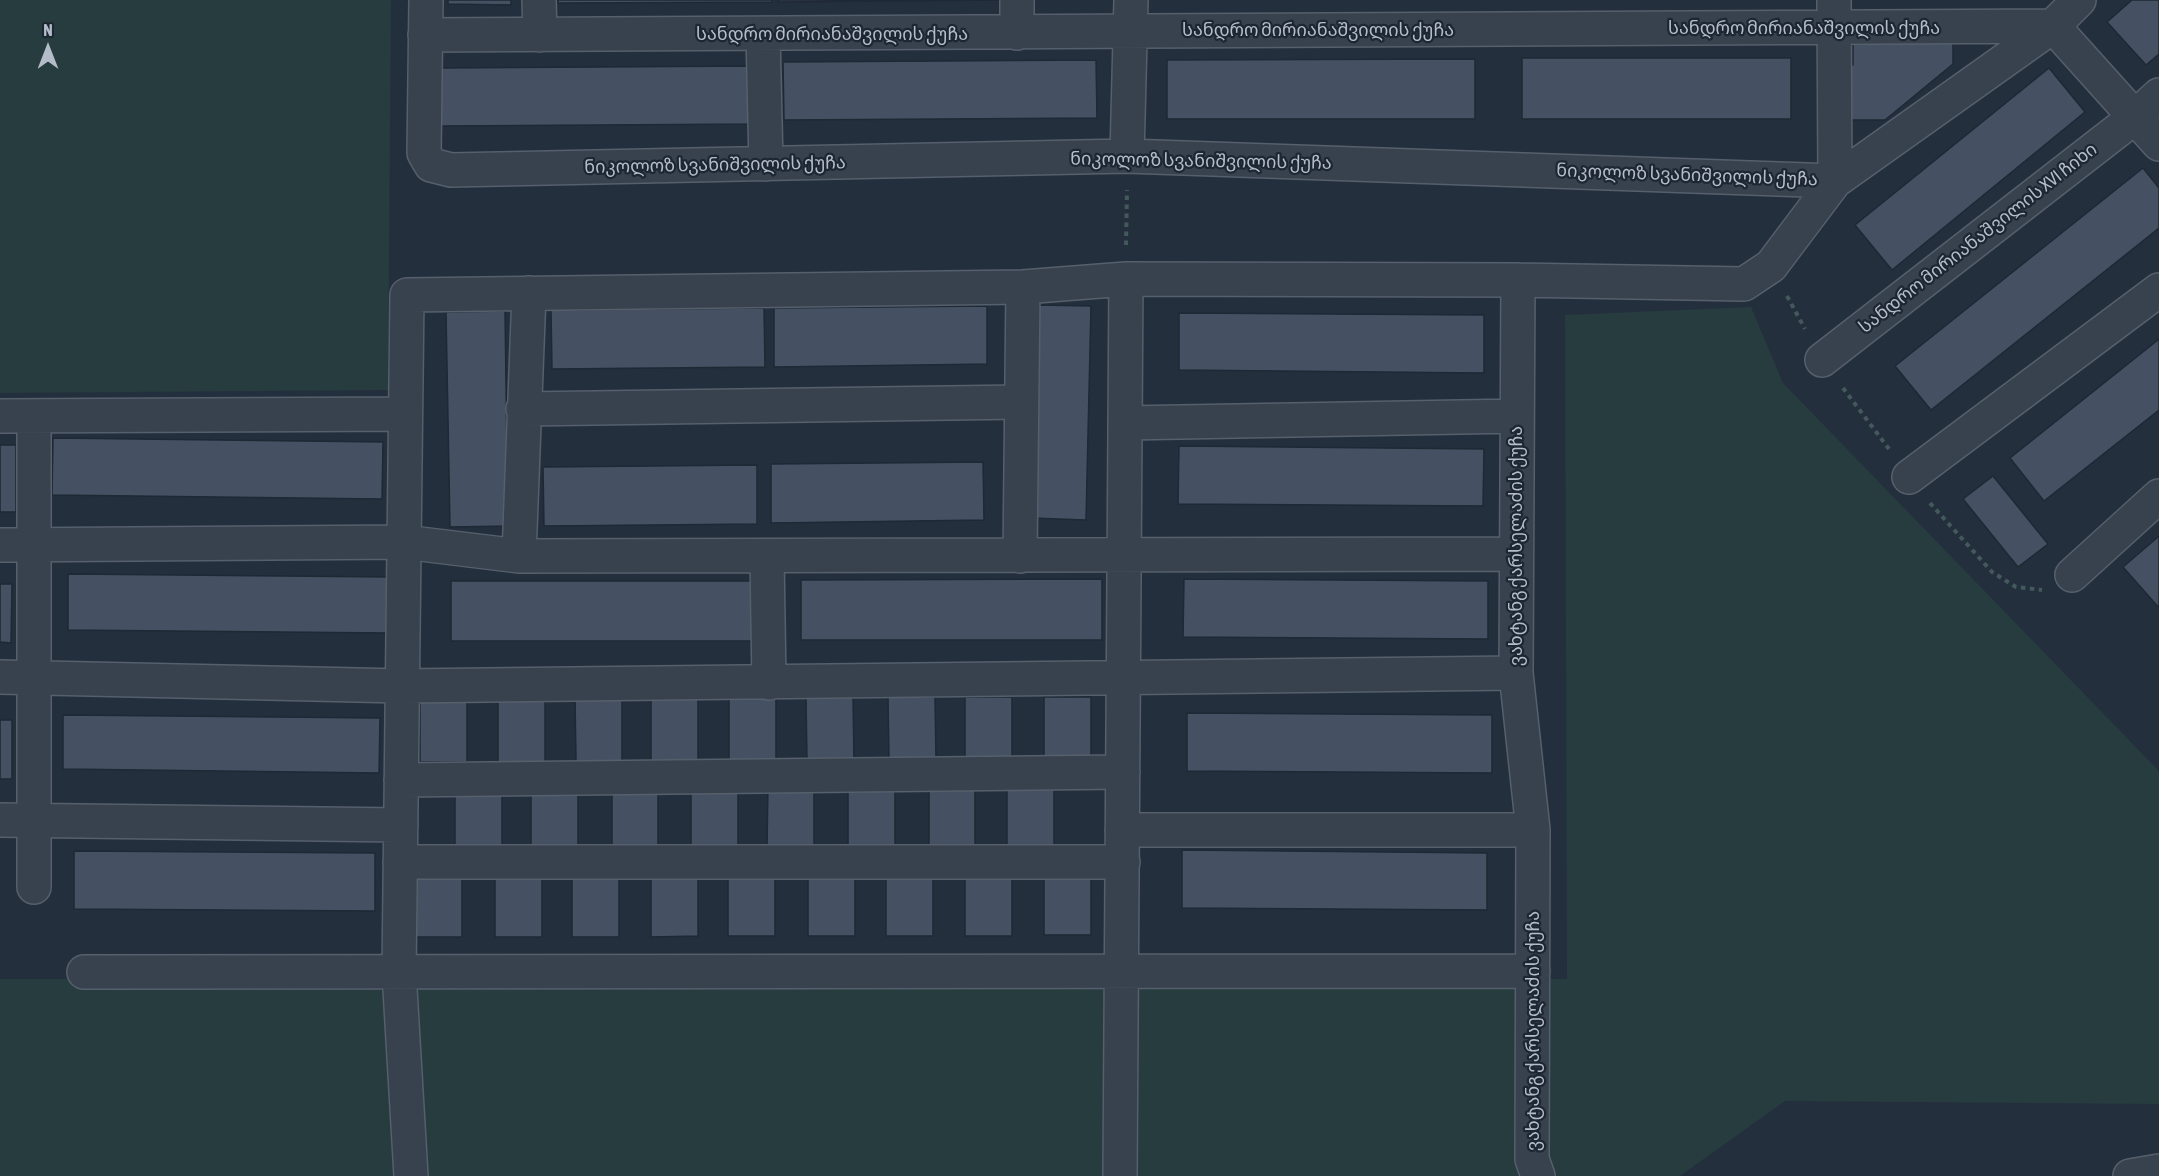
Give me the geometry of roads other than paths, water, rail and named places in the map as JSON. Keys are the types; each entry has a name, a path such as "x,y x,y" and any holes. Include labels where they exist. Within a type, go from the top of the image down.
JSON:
{"street":[{"name":"ნიკოლოზ სვანიშვილის ქუჩა","path":"426,0 424,153 431,165 451,170 1127,156 1834,181 2053,26 2079,0"},
{"path":"539,0 540,34"},
{"path":"1017,0 1017,33"},
{"name":"სანდრო მირიანაშვილის ქუჩა","path":"425,35 1017,33 1131,16 1834,14 2053,26"},
{"path":"411,1176 399,972 407,295 1023,287 1126,279 1518,280 1744,284 1771,266 1834,181 1834,14"},
{"path":"1127,156 1131,16"},
{"path":"2053,26 2159,144"},
{"path":"763,34 766,164"},
{"name":"სანდრო მირიანაშვილის XVI ჩიხი","path":"1821,360 2135,117 2159,95"},
{"path":"1120,1176 1126,279"},
{"name":"ვახტანგ ქარსელაძის ქუჩა","path":"1518,280 1516,673 1533,830 1532,1159 1538,1176"},
{"path":"1020,556 1023,287"},
{"path":"1910,477 2159,290"},
{"path":"519,556 529,293"},
{"path":"523,409 1021,402"},
{"path":"0,416 405,414"},
{"path":"34,416 34,887"},
{"path":"1125,423 1517,416"},
{"path":"2072,575 2159,496"},
{"path":"0,545 404,542 519,556 1516,554"},
{"path":"767,556 769,683"},
{"path":"0,677 402,686 1516,673"},
{"path":"401,780 1123,772"},
{"path":"0,820 400,825"},
{"path":"1122,830 1533,830"},
{"path":"400,862 1123,862"},
{"path":"84,972 1533,971"},
{"path":"2130,1176 2159,1171"}]}
